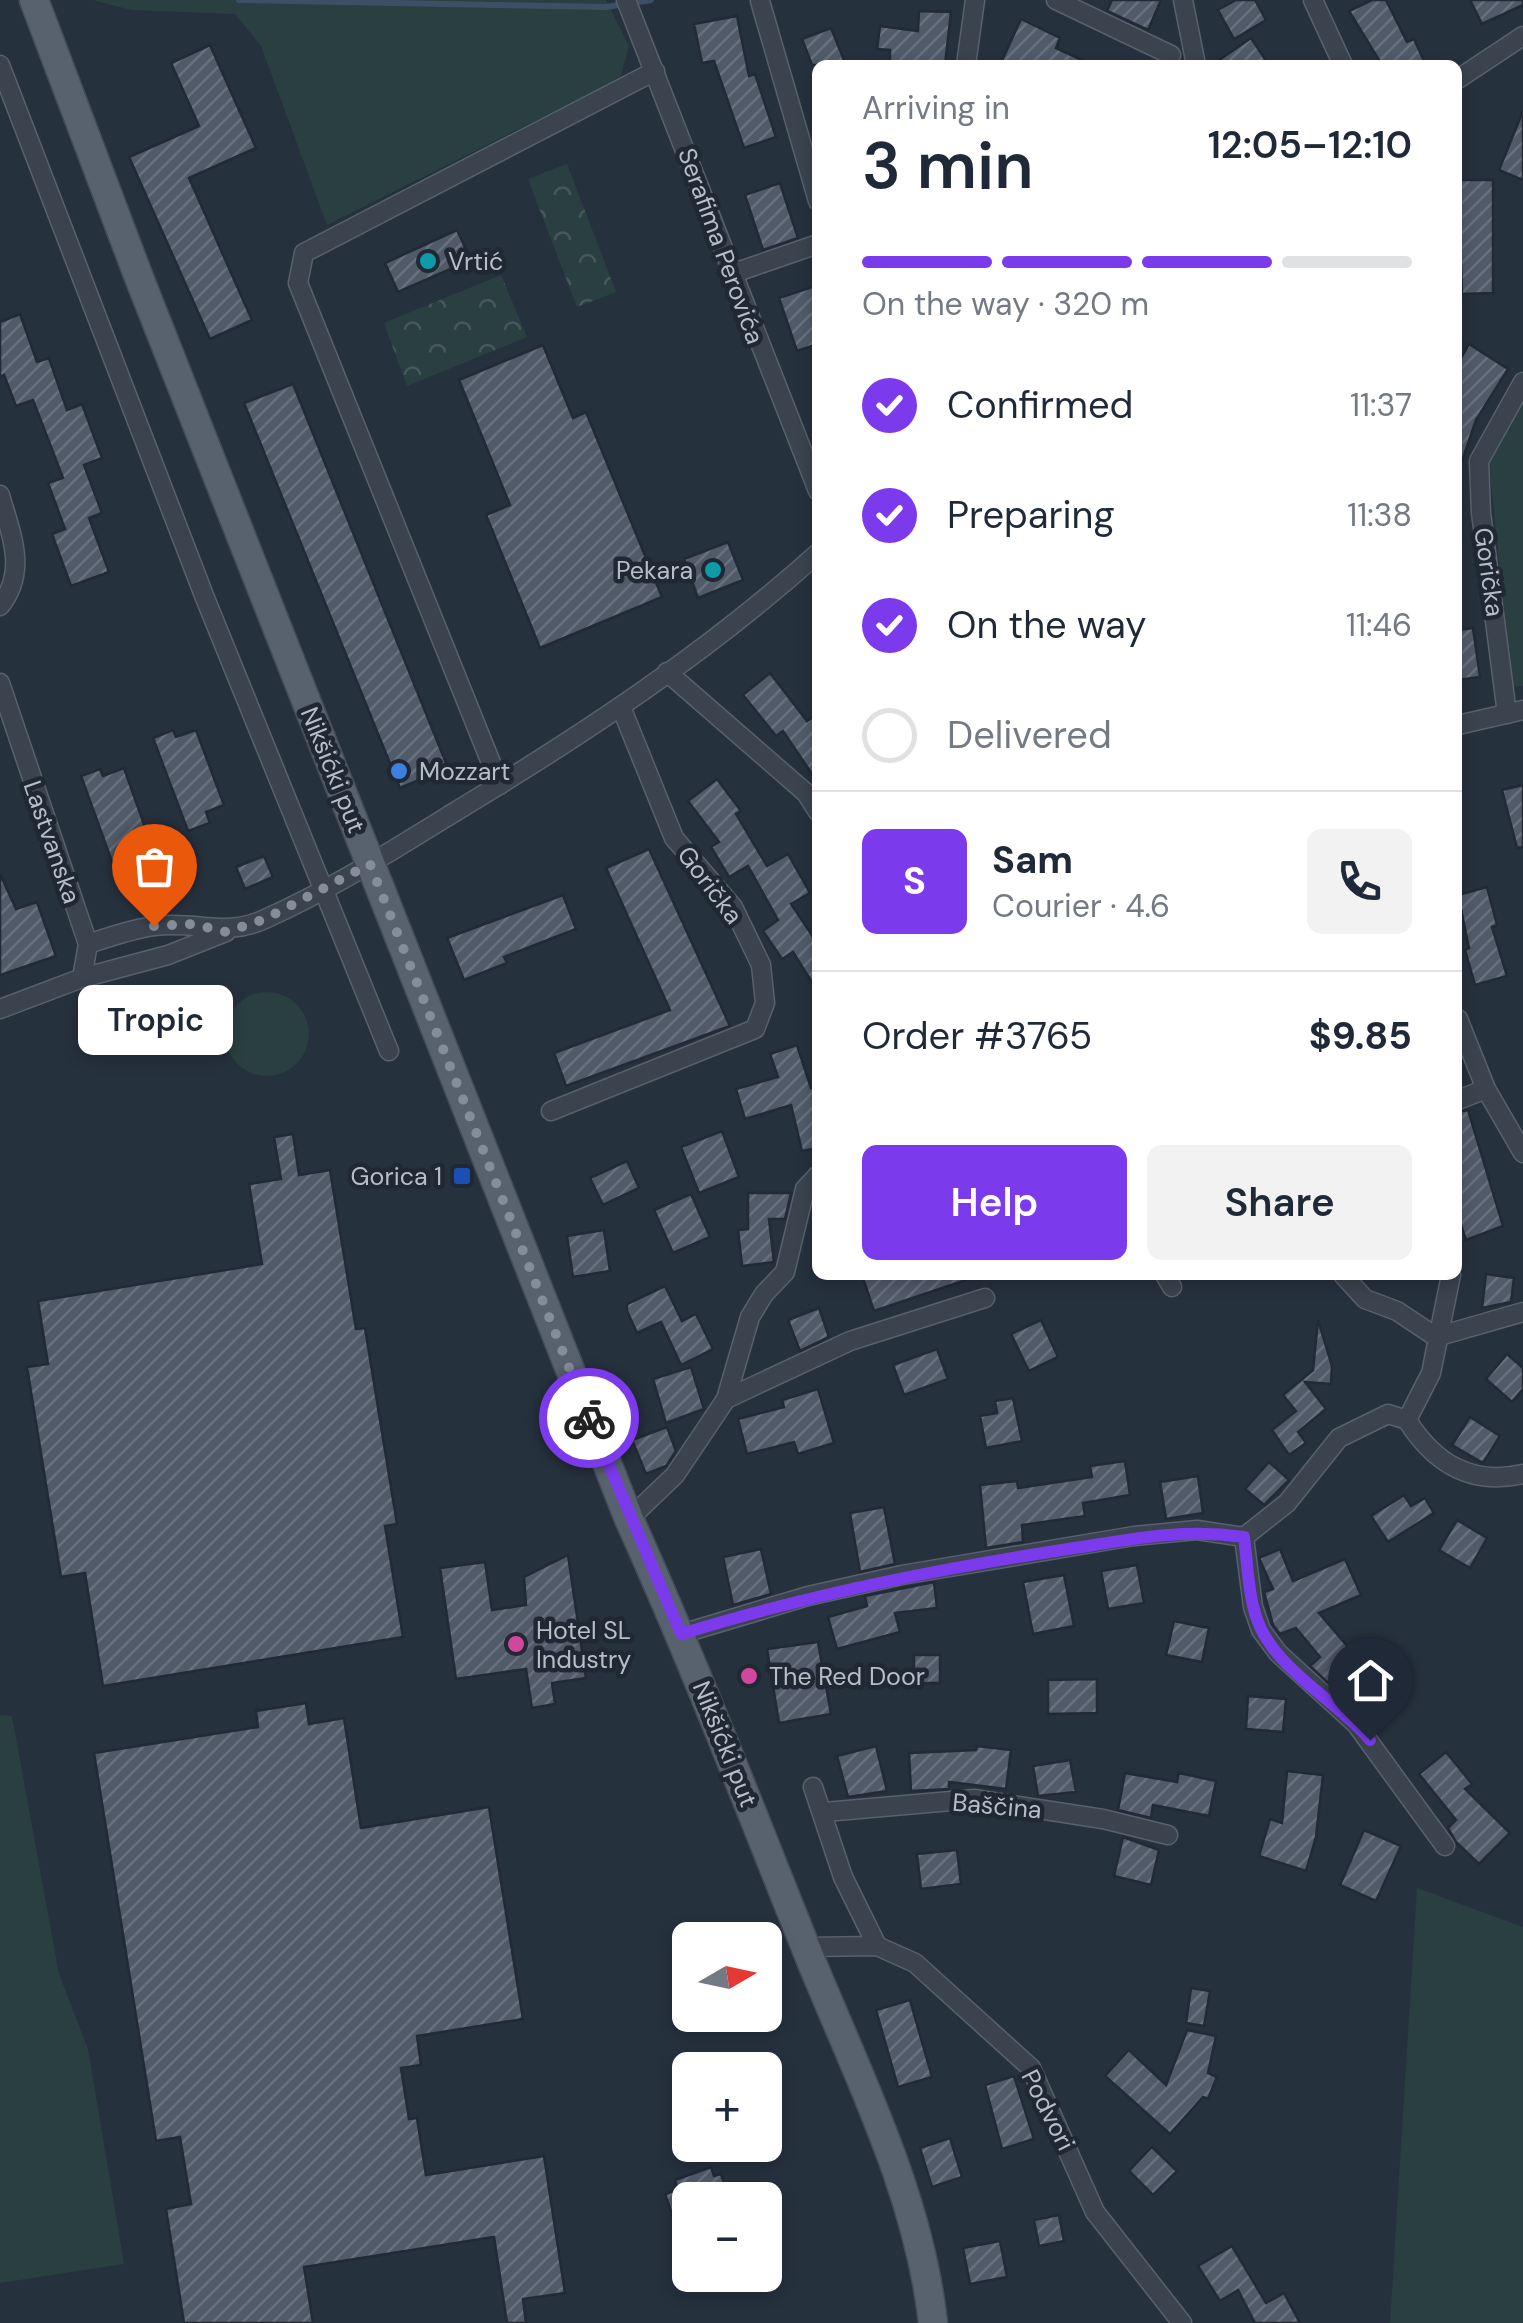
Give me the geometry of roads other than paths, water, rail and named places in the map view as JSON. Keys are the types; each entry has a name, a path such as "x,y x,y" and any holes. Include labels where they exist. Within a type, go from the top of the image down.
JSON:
{"main road":[{"name":"Nikšićki put","path":"34,0 630,1519 681,1634 894,2162 928,2282 933,2323"}],"street":[{"path":"967,60 975,0"},
{"path":"1056,0 1171,55"},
{"path":"1183,0 1195,60"},
{"path":"1314,0 1341,60"},
{"path":"760,1 812,180"},
{"name":"Serafima Perovića","path":"629,6 812,476"},
{"path":"1462,77 1523,36"},
{"path":"0,65 205,598 389,1051"},
{"path":"500,785 298,283 304,252 655,71"},
{"path":"731,274 812,246"},
{"name":"Gorička","path":"1515,712 1481,513 1479,460 1523,382"},
{"path":"0,495 18,570 12,591 0,606"},
{"path":"0,1010 82,978 168,955 265,919 370,864 621,706 772,594 812,558"},
{"path":"667,672 806,793 812,802"},
{"name":"Lastvanska","path":"0,683 88,944"},
{"name":"Gorička","path":"551,1111 755,1030 765,1002 761,964 740,922 674,838 621,706"},
{"path":"1462,724 1515,712"},
{"path":"82,978 88,944 154,926 193,924 226,932"},
{"path":"1462,1030 1486,1089 1523,1154"},
{"path":"1462,1098 1486,1089"},
{"path":"630,1519 675,1475 726,1399 750,1317 764,1294 785,1272 805,1189 812,1181"},
{"path":"1347,1280 1365,1299 1397,1311 1436,1337 1523,1312"},
{"path":"1407,1420 1431,1373 1450,1280"},
{"path":"726,1399 850,1341 985,1298"},
{"path":"681,1634 808,1596 902,1575 1134,1536 1197,1530 1244,1537 1288,1503 1339,1438 1388,1414 1407,1420 1424,1447 1449,1467 1476,1477 1523,1474"},
{"path":"1244,1537 1253,1607 1262,1630 1278,1653 1356,1724 1445,1846"},
{"path":"813,1787 844,1877 877,1946"},
{"name":"Baščina","path":"824,1812 974,1800 1103,1819 1168,1836"},
{"name":"Podvori","path":"806,1947 877,1946 916,1963 1030,2068 1095,2212 1182,2323"}],"waterway":[{"path":"239,0 606,7 651,0"}],"place":[{"name":"Vrtić","path":"428,261"},
{"name":"Pekara","path":"713,570"},
{"name":"Mozzart","path":"399,771"},
{"name":"Tropic","path":"154,926"},
{"name":"Gorica 1","path":"462,1176"},
{"name":"Hotel SL Industry","path":"516,1644"},
{"name":"The Red Door","path":"749,1676"}]}
